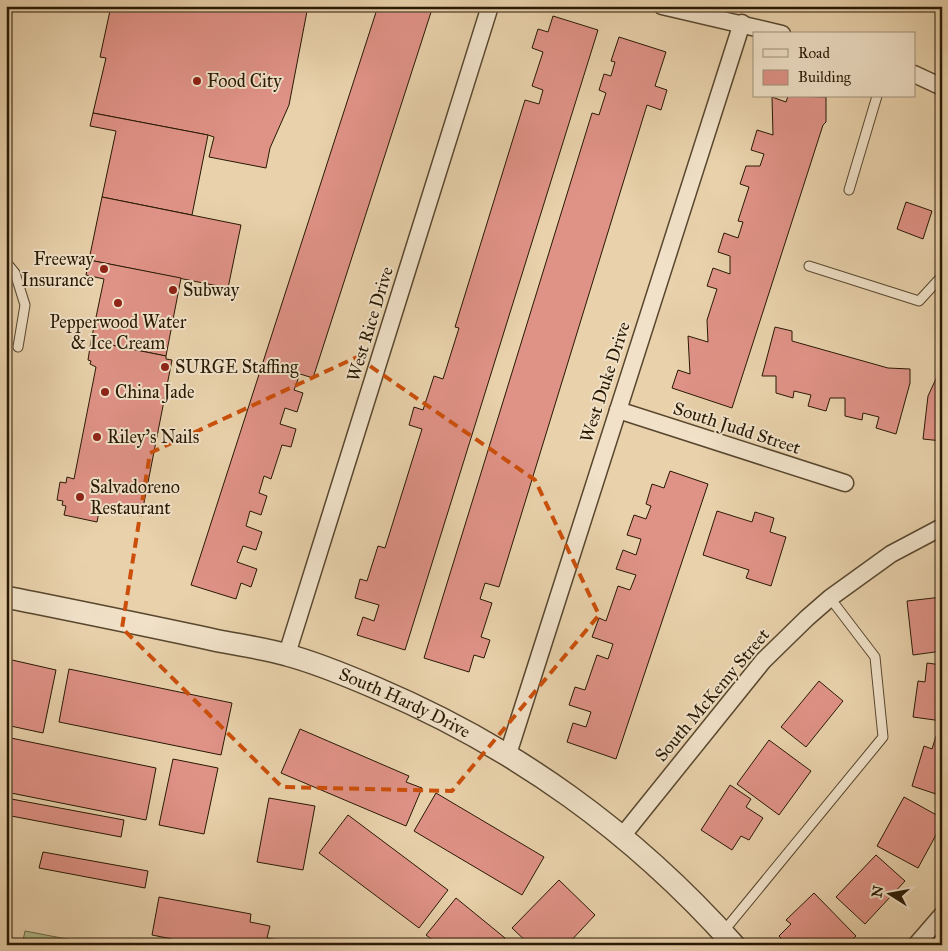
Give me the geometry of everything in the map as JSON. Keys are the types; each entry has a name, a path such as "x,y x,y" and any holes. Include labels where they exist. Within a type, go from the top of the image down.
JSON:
{"street":[{"name":"West Rice Drive","path":"287,654 490,6"},
{"path":"662,6 775,32"},
{"name":"West Duke Drive","path":"508,754 742,23"},
{"path":"916,75 942,87"},
{"name":"South Judd Street","path":"618,410 845,483"},
{"name":"South McKemy Street","path":"623,835 763,661 830,598 891,554 942,527"},
{"name":"South Hardy Drive","path":"6,597 287,654 418,706 508,754 561,789 623,835 685,892 730,941"},
{"path":"916,945 942,915"}],"lane":[{"path":"849,190 876,98"},
{"path":"6,262 10,264 15,273 25,305 18,347"},
{"path":"809,266 920,301 942,276"},
{"path":"730,941 883,737 875,657 830,598"}],"highlighted area":[{"path":"357,357 535,480 599,615 452,791 282,787 122,628 150,453"}],"green space":[{"path":"25,931 98,945 22,945"}],"building":[{"name":"Food City","path":"111,6 308,6 289,105 270,148 266,168 209,157 214,137 208,135 93,113 106,58 100,57"},
{"path":"378,6 433,6 313,378 300,374 294,390 303,393 297,412 285,408 280,424 296,429 291,447 282,445 271,479 264,476 259,493 267,496 261,515 250,511 246,526 262,532 256,550 243,546 237,562 257,569 251,587 241,583 236,599 191,585"},
{"path":"553,16 598,30 405,650 357,635 363,617 374,621 379,605 355,598 360,579 367,581 378,546 385,548 422,429 409,425 414,407 423,410 434,376 443,379 459,328 455,327 525,100 539,104 543,90 532,86 543,52 532,48 538,29 548,32"},
{"path":"619,37 666,52 655,86 667,90 661,110 647,105 499,587 485,583 480,599 492,603 481,637 490,640 484,658 474,655 469,672 424,658 592,113 599,115 606,93 599,90 604,74 611,76 615,62 611,61"},
{"path":"772,98 786,102 787,98 826,98 826,122 823,125 732,408 672,388 678,370 690,374 688,336 708,342 707,320 717,289 707,286 713,268 730,274 730,256 718,252 724,233 738,238 743,222 738,221 749,187 740,184 746,166 760,166 764,154 751,150 757,130 773,135"},
{"path":"93,113 208,135 192,215 102,197 116,131 90,126"},
{"path":"102,197 241,225 228,288 89,260"},
{"path":"906,202 932,211 923,239 897,229"},
{"path":"89,260 181,278 166,356 91,341 104,279 86,275"},
{"path":"775,327 792,331 792,341 888,368 910,369 910,383 896,434 876,428 879,417 863,413 862,420 845,416 845,398 830,398 826,411 808,406 811,395 794,391 793,398 776,393 776,376 762,376"},
{"path":"91,341 166,356 166,359 172,360 142,513 103,506 101,513 99,512 97,522 64,515 66,506 62,505 63,501 57,500 60,482 66,483 67,477 74,479 96,367 90,364 91,361 88,360"},
{"path":"941,368 942,441 923,439 928,396"},
{"path":"670,471 708,484 616,759 567,742 573,723 586,727 591,712 569,705 575,687 585,690 597,655 608,659 613,644 592,637 599,618 606,621 618,586 630,590 636,575 616,569 623,550 636,555 641,539 627,535 634,515 646,519 651,506 646,504 652,484 664,488"},
{"path":"717,511 752,522 755,512 774,518 770,532 786,537 771,586 746,578 749,570 703,555"},
{"path":"942,597 942,651 913,655 907,601"},
{"path":"12,660 56,670 43,733 6,725 6,686"},
{"path":"927,663 942,665 942,721 913,717 918,681 925,682"},
{"path":"69,669 232,703 221,755 59,722"},
{"path":"819,681 843,701 806,747 781,727"},
{"path":"300,729 409,776 406,782 422,788 406,826 281,773"},
{"path":"937,733 942,734 942,796 912,786 924,746 932,749"},
{"path":"6,737 156,768 146,820 6,792"},
{"path":"769,740 811,771 779,815 737,784"},
{"path":"173,759 218,768 204,834 159,825"},
{"path":"730,785 751,799 746,807 763,818 749,840 741,836 732,850 701,830"},
{"path":"436,793 544,857 522,895 414,831"},
{"path":"904,797 942,818 942,824 918,868 877,846"},
{"path":"6,798 124,820 121,837 6,815"},
{"path":"269,798 315,806 303,870 257,862"},
{"path":"348,815 448,890 419,928 319,853"},
{"path":"43,852 148,871 145,888 39,868"},
{"path":"876,855 905,881 865,924 836,897"},
{"path":"559,880 595,915 567,945 530,945 512,928"},
{"path":"814,893 856,936 847,945 823,945 821,942 819,945 787,945 779,936 791,924 786,920"},
{"path":"159,897 251,914 250,922 270,926 267,938 279,940 278,945 170,945 172,939 152,935"},
{"path":"456,898 505,938 500,945 439,945 426,935"}],"place":[{"name":"Food City","path":"197,81"},
{"name":"Freeway Insurance","path":"104,269"},
{"name":"Subway","path":"173,290"},
{"name":"Pepperwood Water & Ice Cream","path":"118,303"},
{"name":"SURGE Staffing","path":"165,367"},
{"name":"China Jade","path":"105,392"},
{"name":"Riley's Nails","path":"97,437"},
{"name":"Salvadoreno Restaurant","path":"80,497"}]}
